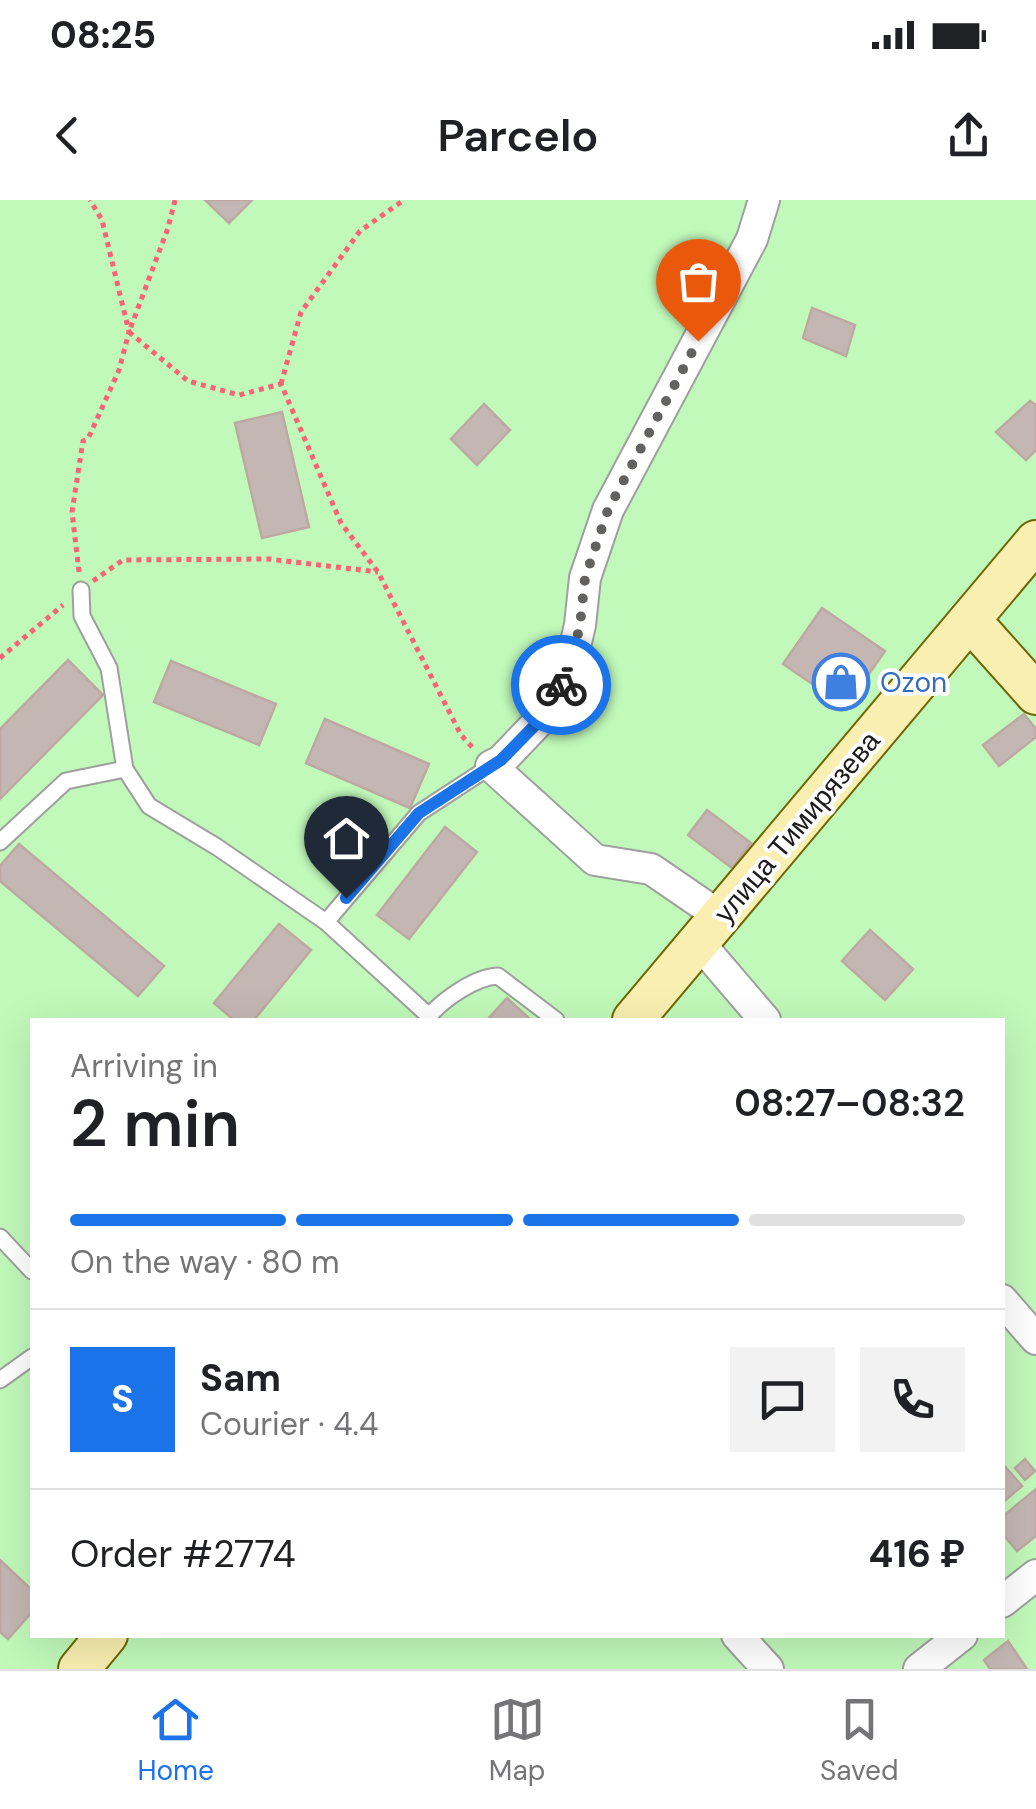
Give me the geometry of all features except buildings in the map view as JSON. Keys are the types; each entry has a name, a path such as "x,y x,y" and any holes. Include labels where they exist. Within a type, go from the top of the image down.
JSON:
{"street":[{"path":"764,200 752,239 608,510 585,578 570,668 543,717 501,760 490,766 595,860 651,868 711,930 764,1018"},
{"name":"улица Тимирязева","path":"635,1018 1036,541"},
{"path":"970,620 1036,694"},
{"path":"1005,1303 1036,1339"},
{"path":"1005,1600 1036,1576"},
{"path":"79,1669 105,1638"},
{"path":"740,1638 768,1669"},
{"path":"919,1669 958,1638"}],"lane":[{"path":"81,590 82,616 110,668 125,769 150,806 218,846 326,922 427,1018 441,1002 487,976 498,976 553,1018"},
{"path":"326,922 419,813 490,766"},
{"path":"0,842 66,781 125,769"},
{"path":"0,1237 30,1269"},
{"path":"0,1380 30,1358"}],"path":[{"path":"90,200 102,220 130,332 188,381 238,396 281,384"},
{"path":"81,590 72,512 82,441 88,439 119,370 174,200"},
{"path":"404,200 360,231 301,312 281,384 341,524 378,572 461,735 490,766"},
{"path":"0,658 123,560 269,558 378,572"}],"green space":[{"path":"0,200 1036,200 1036,1669 0,1669"}],"way so far":[{"path":"561,685 570,668 580,625 585,578 608,510 698,341"}],"place":[{"name":"Ozon","path":"841,682"}],"route":[{"path":"346,898 419,813 501,760 543,717 561,685"}]}
